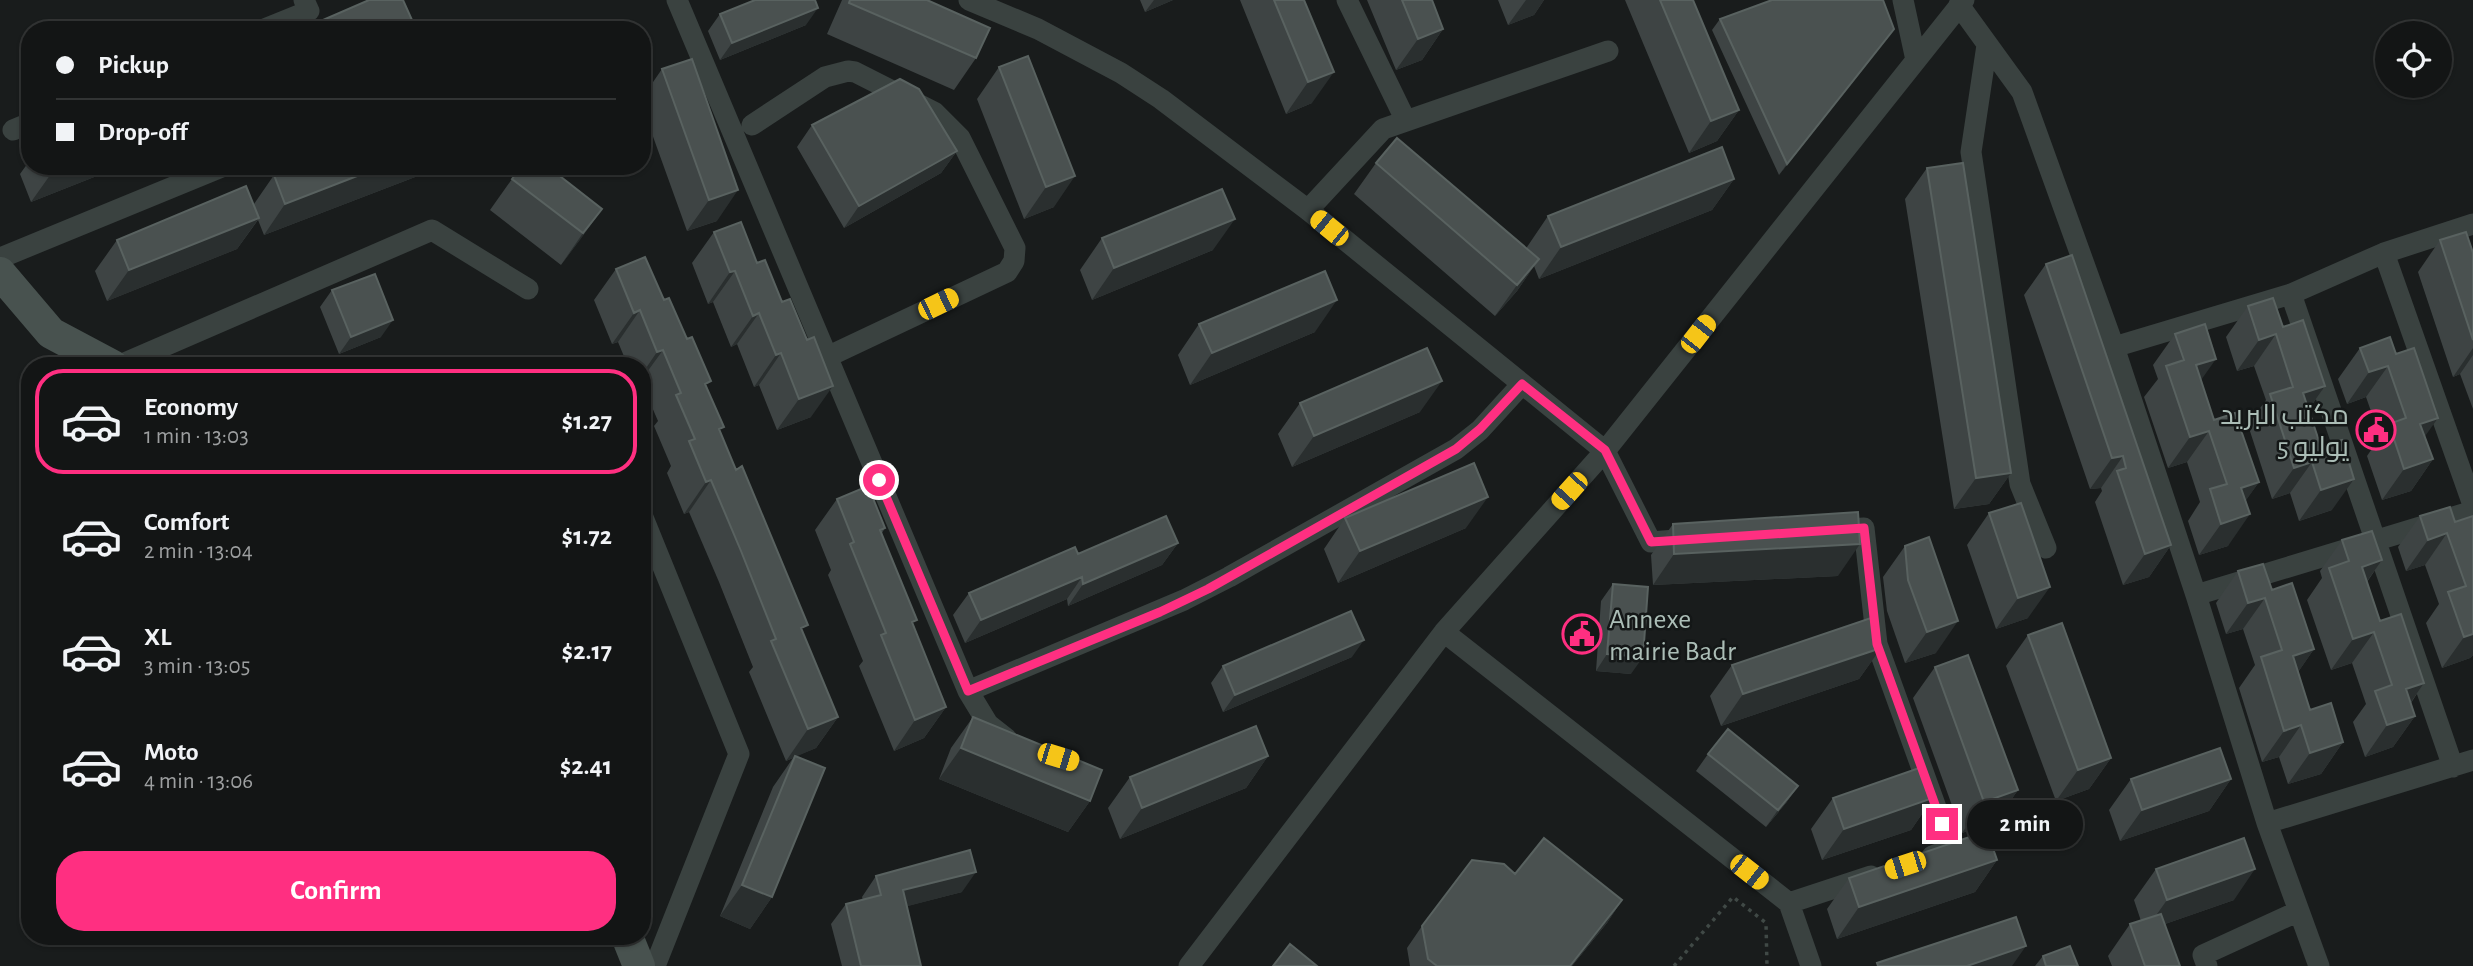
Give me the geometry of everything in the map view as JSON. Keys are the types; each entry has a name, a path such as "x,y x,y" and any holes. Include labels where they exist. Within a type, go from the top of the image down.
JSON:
{"main road":[{"path":"0,273 51,333 96,357"},
{"path":"630,945 639,966"}],"street":[{"path":"284,21 309,11 304,0"},
{"path":"677,0 968,691 988,724 1007,739 1025,746"},
{"path":"969,0 1038,29 1121,73 1161,99 1308,210 1605,450 1651,542 1704,538"},
{"path":"1347,0 1406,121"},
{"path":"1903,0 1916,60"},
{"path":"1189,966 1444,632 1605,450 1961,3 1987,45 2022,92 2114,347 2196,595 2267,823 2319,966"},
{"path":"1987,45 1971,152 2020,484 2046,548"},
{"path":"1308,210 1382,129 1608,51"},
{"path":"752,125 825,76 840,71 855,72 934,112 952,129 960,138 1015,248 1014,261 1007,272 827,357"},
{"path":"0,258 202,175"},
{"path":"2114,347 2291,294 2384,253 2473,224"},
{"path":"139,357 432,230 528,289"},
{"path":"2384,253 2473,505"},
{"path":"2267,823 2463,764 2375,541 2291,294"},
{"path":"968,691 1160,612 1230,577 1456,449 1480,429 1522,384"},
{"path":"2196,595 2473,511"},
{"path":"1811,531 1864,528 1877,644 1951,849 1913,862"},
{"path":"651,537 739,754 655,966"},
{"path":"1444,632 1789,903 1811,966"},
{"path":"1789,903 1889,870"},
{"path":"2207,966 2203,955 2299,911"}],"path":[{"path":"1674,966 1732,897 1766,923 1767,966"}],"building":[{"path":"369,0 403,0 412,20 410,21 321,21"},
{"path":"755,0 815,0 818,8 732,43 720,14"},
{"path":"850,0 927,0 990,28 976,58 849,3"},
{"path":"1274,0 1304,0 1334,72 1308,82"},
{"path":"1402,0 1432,0 1443,29 1418,39"},
{"path":"1660,0 1693,0 1739,110 1711,121"},
{"path":"1772,0 1883,0 1894,29 1787,164 1720,19"},
{"path":"1028,56 1075,176 1046,187 999,67"},
{"path":"692,59 738,190 709,200 662,69"},
{"path":"900,79 919,89 957,151 859,206 812,125"},
{"path":"1397,138 1539,259 1517,285 1376,163"},
{"path":"1722,147 1734,179 1561,247 1548,216"},
{"path":"1963,163 2011,473 1976,478 1927,168"},
{"path":"274,175 360,175 285,204"},
{"path":"515,175 559,175 602,209 583,233 512,179"},
{"path":"246,186 259,218 129,270 117,240"},
{"path":"1222,189 1235,219 1114,268 1102,238"},
{"path":"741,222 757,263 765,260 782,302 790,299 807,340 814,337 833,386 799,399 781,353 776,355 759,313 753,316 735,271 730,272 714,232"},
{"path":"2466,232 2473,253 2473,340 2440,240"},
{"path":"2072,255 2171,545 2145,554 2117,471 2126,468 2123,456 2112,458 2046,264"},
{"path":"645,257 664,300 669,298 687,339 692,337 711,381 705,384 724,427 719,429 736,470 742,466 808,625 801,628 838,717 808,729 771,641 776,639 741,551 711,480 706,482 689,441 695,439 676,395 681,393 663,350 657,352 640,310 634,313 616,269"},
{"path":"1325,271 1337,300 1212,353 1199,324"},
{"path":"375,274 393,320 351,337 332,290"},
{"path":"2273,298 2283,327 2303,320 2325,386 2303,393 2321,447 2342,440 2354,479 2321,490 2312,462 2294,468 2270,394 2293,387 2276,334 2259,340 2248,306"},
{"path":"2205,324 2216,359 2196,365 2214,420 2235,413 2259,482 2241,488 2250,514 2221,524 2210,489 2227,484 2209,431 2190,437 2166,366 2184,360 2175,334"},
{"path":"2390,337 2396,354 2414,348 2438,418 2420,424 2433,459 2404,469 2389,424 2406,418 2388,366 2369,372 2360,348"},
{"path":"1427,348 1442,381 1314,436 1300,403"},
{"path":"1474,463 1488,497 1360,551 1345,518"},
{"path":"868,486 885,528 880,530 917,620 912,622 946,707 915,720 881,635 886,633 850,544 854,542 837,499"},
{"path":"2021,503 2050,587 2018,598 1989,513"},
{"path":"2450,507 2455,522 2473,516 2473,634 2464,637 2448,592 2466,586 2447,533 2428,540 2420,516"},
{"path":"1858,512 1860,544 1674,554 1673,524"},
{"path":"1166,516 1178,543 1083,584 1082,577 981,620 969,593 1075,547 1078,554"},
{"path":"2372,531 2382,560 2362,567 2380,621 2401,614 2424,683 2406,689 2415,716 2387,725 2375,691 2392,685 2374,632 2353,639 2329,568 2349,561 2342,540"},
{"path":"1929,537 1958,621 1927,632 1908,580 1905,546"},
{"path":"2263,564 2272,590 2292,583 2314,649 2293,656 2310,710 2331,703 2343,742 2310,753 2301,725 2284,731 2261,657 2282,650 2265,598 2248,603 2238,571"},
{"path":"1613,584 1648,587 1643,657 1607,654"},
{"path":"1351,611 1364,640 1235,695 1223,666"},
{"path":"1871,618 1881,648 1743,694 1732,665"},
{"path":"2062,623 2111,758 2078,770 2028,635"},
{"path":"1968,655 2018,790 1984,802 1935,667"},
{"path":"973,717 1102,770 1090,801 961,748"},
{"path":"1256,726 1268,756 1142,808 1130,777"},
{"path":"1728,729 1798,786 1778,810 1708,754"},
{"path":"2220,748 2231,779 2142,810 2131,779"},
{"path":"795,756 825,768 772,897 742,885"},
{"path":"1922,767 1933,798 1844,829 1833,798"},
{"path":"1987,831 1997,860 1859,907 1849,878"},
{"path":"1544,838 1622,900 1570,966 1437,966 1428,959 1422,926 1472,860 1504,864 1515,874"},
{"path":"2244,838 2255,869 2167,900 2156,869"},
{"path":"970,850 976,872 903,890 921,966 861,966 846,904 881,895 876,876"},
{"path":"2161,914 2180,966 2145,966 2130,924"},
{"path":"2016,917 2026,946 1967,966 1878,966 1877,963"},
{"path":"1290,944 1317,966 1273,966"},
{"path":"2070,946 2078,966 2046,966 2043,956"}],"place":[{"name":"مكتب البريد 5 يوليو","path":"2376,430"},
{"name":"Annexe mairie Badr","path":"1582,634"}],"route":[{"path":"879,480 968,691 1160,612 1230,577 1456,449 1480,429 1522,384 1605,450 1651,542 1864,528 1877,644 1942,824"}]}
